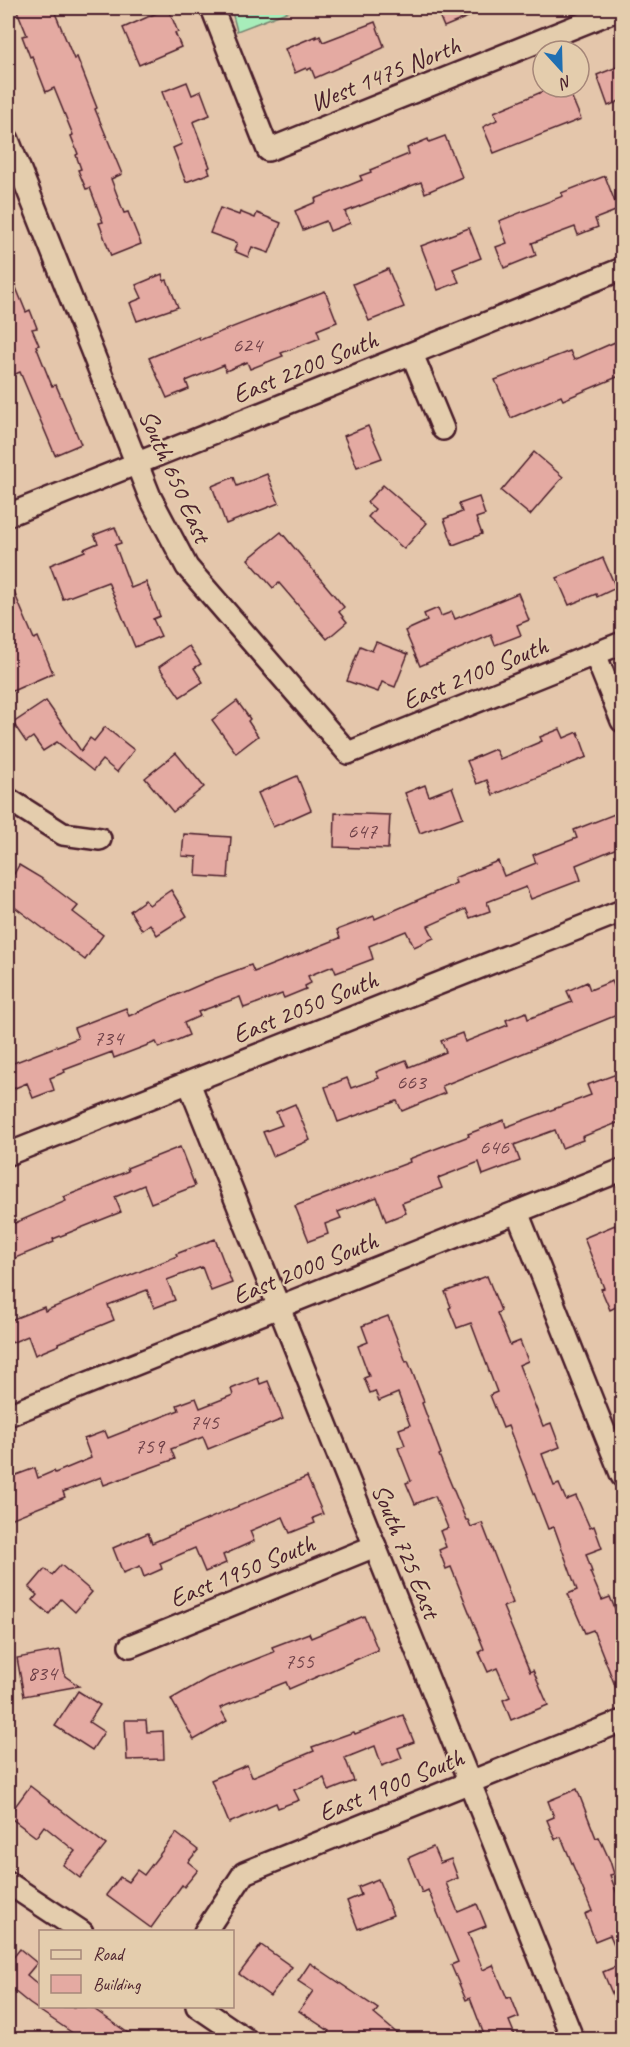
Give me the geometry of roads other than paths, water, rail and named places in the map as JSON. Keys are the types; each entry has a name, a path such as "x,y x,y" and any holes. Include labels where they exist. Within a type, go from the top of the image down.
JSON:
{"street":[{"name":"West 1475 North","path":"212,8 268,150 622,8"},
{"name":"South 650 East","path":"8,140 155,510 187,567 348,753"},
{"name":"East 2200 South","path":"8,515 622,269"},
{"path":"412,354 442,429"},
{"name":"East 2100 South","path":"348,753 622,643"},
{"path":"595,654 622,721"},
{"path":"8,799 63,834 100,839"},
{"name":"East 2050 South","path":"8,1154 622,911"},
{"name":"South 725 East","path":"189,1083 573,2040"},
{"name":"East 2000 South","path":"8,1416 622,1170"},
{"path":"517,1212 622,1476"},
{"name":"East 1950 South","path":"130,1646 375,1546"},
{"name":"East 1900 South","path":"206,1930 244,1873 622,1721"},
{"path":"8,1883 79,1930"},
{"path":"199,2008 247,2040"}]}
